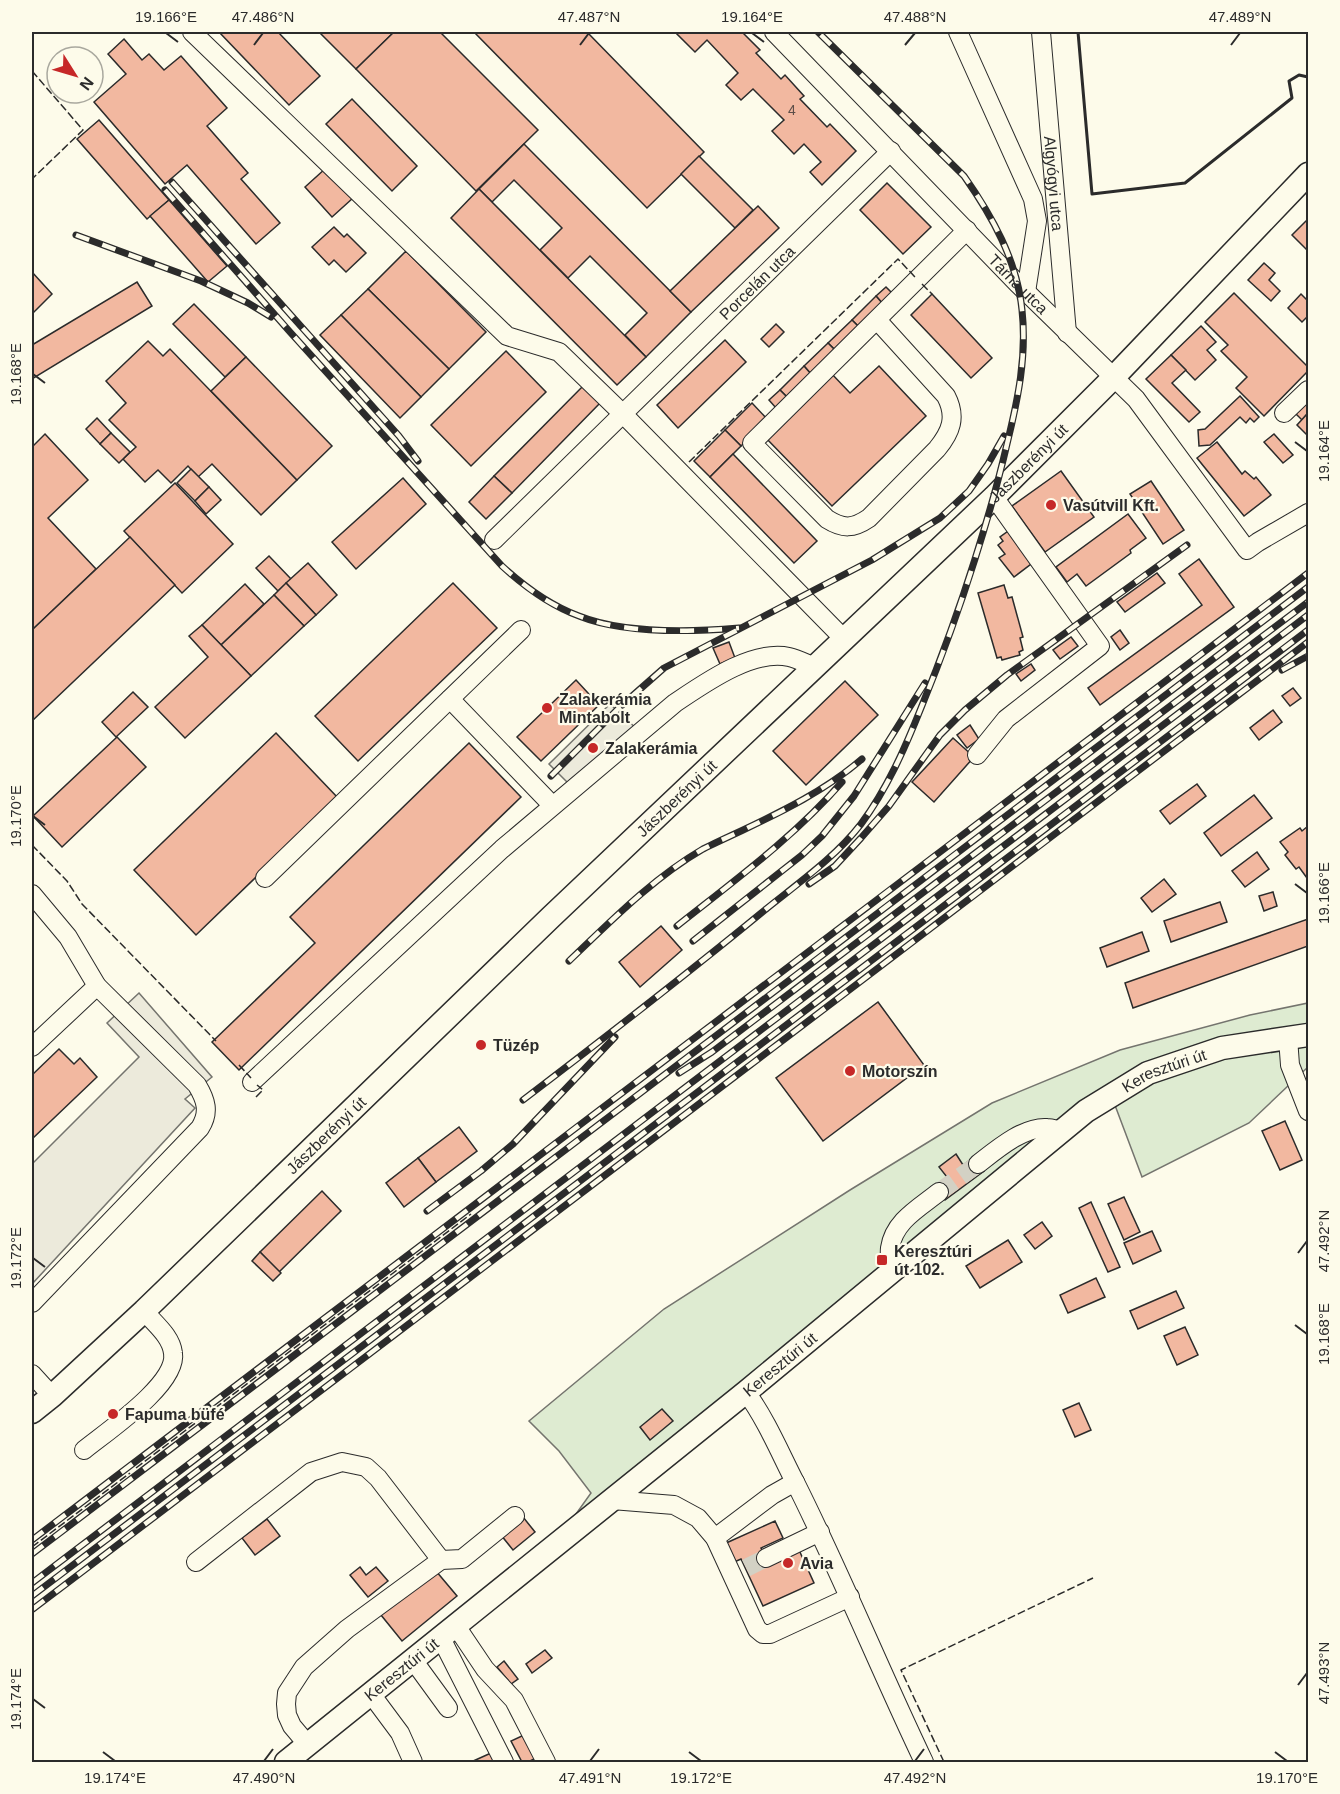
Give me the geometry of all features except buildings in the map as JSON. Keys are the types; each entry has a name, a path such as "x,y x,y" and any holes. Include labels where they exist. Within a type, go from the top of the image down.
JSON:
{"main road":[{"name":"Jászberényi út","path":"32,1412 144,1311 551,917 994,497 1114,377 1308,174"},
{"name":"Keresztúri út","path":"286,1762 746,1392 1086,1111 1148,1073 1222,1048 1298,1037"}],"street":[{"path":"192,32 507,336 559,352 845,640"},
{"name":"Tárna utca","path":"774,32 1026,292 1136,399 1247,550 1308,513"},
{"path":"958,32 1033,199 1036,221 1026,292"},
{"name":"Algyógyi utca","path":"1041,32 1067,333"},
{"name":"Porcelán utca","path":"494,540 891,151"},
{"path":"877,320 946,396 952,412 952,422 945,439 937,449 869,518 846,527 827,519 752,442 967,230"},
{"path":"1284,413 1308,390"},
{"path":"977,755 1006,719 1100,646 994,497"},
{"path":"264,878 521,630"},
{"path":"252,1082 502,849 675,703 741,664 764,657 789,657 815,667"},
{"path":"450,699 552,805"},
{"path":"32,894 69,937 97,986 197,1085 206,1103 207,1112 200,1128 32,1303"},
{"path":"32,1047 97,986"},
{"path":"1298,1037 1290,1065 1308,1111"},
{"path":"978,1164 1003,1144 1028,1132 1046,1128 1062,1131"},
{"path":"891,1272 890,1249 896,1227 939,1192"},
{"path":"84,1450 153,1394 170,1372 174,1357 171,1345 164,1333 144,1311"},
{"path":"32,1374 52,1395"},
{"path":"746,1392 761,1412 820,1532 924,1762"},
{"path":"196,1562 311,1472 342,1462 366,1467 378,1478 441,1560"},
{"path":"715,1538 772,1495 795,1482"},
{"path":"612,1500 674,1505 698,1518 739,1571 757,1629 763,1634 770,1634 850,1597"},
{"path":"308,1745 292,1726 287,1715 286,1704 287,1693 304,1667 348,1629 441,1560 462,1558 515,1516"},
{"path":"766,1558 820,1532"},
{"path":"449,1632 504,1762"},
{"path":"449,1632 513,1700 546,1762"},
{"path":"413,1660 448,1708"},
{"path":"371,1694 400,1733 412,1762"}],"green space":[{"path":"1308,1003 1308,1067 1249,1123 1142,1177 1113,1100 566,1528 591,1493 559,1451 529,1421 664,1309 850,1190 992,1103 1120,1050 1250,1015"}],"shaded area":[{"name":"Zalakerámia","path":"610,704 640,732 573,788 549,764"},
{"path":"139,993 212,1077 185,1099 195,1108 32,1284 32,1164 139,1057 107,1023"}],"tunnel":[{"path":"939,1192 978,1164"},
{"path":"746,1568 766,1558"}],"railway":[{"path":"523,1100 813,872 839,849 861,824 902,753 936,671 975,559 1004,459 1020,377 1023,327 1015,274 1002,239 964,176 818,32"},
{"path":"172,182 399,436 418,461"},
{"path":"165,190 502,566 529,588 568,612 616,626 679,631 739,628"},
{"path":"76,235 201,281 248,303 271,317"},
{"path":"551,776 622,705 664,668 872,560 940,518 969,491 1004,436"},
{"path":"809,884 835,866 861,838 889,806 940,735 965,710 1007,675 1187,545"},
{"path":"32,1540 1308,573"},
{"path":"32,1554 1308,587"},
{"path":"679,1073 712,1052 1308,602"},
{"path":"32,1583 1308,615"},
{"path":"32,1596 1308,630"},
{"path":"33,1609 1308,642"},
{"path":"1282,670 1308,656"},
{"path":"693,941 802,855 822,836 854,796 925,683"},
{"path":"569,961 633,901 685,860 804,799 834,781 862,759"},
{"path":"677,926 784,840 842,782"},
{"path":"427,1211 513,1144 615,1037"}],"fence":[{"path":"32,71 83,130 32,179"},
{"path":"689,462 898,259 915,277"},
{"path":"922,284 932,294"},
{"path":"32,845 67,881 82,904 216,1041"},
{"path":"239,1065 251,1078"},
{"path":"256,1097 263,1090 257,1085"},
{"path":"136,1468 471,1214"},
{"path":"32,1547 130,1473"},
{"path":"944,1762 901,1670 1093,1578"}],"wall":[{"path":"1078,32 1092,194 1185,183 1292,98 1289,81 1299,75 1308,77"}],"place":[{"name":"Vasútvill Kft.","path":"1051,505"},
{"name":"Zalakerámia Mintabolt","path":"547,708"},
{"name":"Zalakerámia","path":"593,748"},
{"name":"Tüzép","path":"481,1045"},
{"name":"Motorszín","path":"850,1071"},
{"name":"Keresztúri út 102.","path":"882,1260"},
{"name":"Fapuma büfé","path":"113,1414"},
{"name":"Avia","path":"788,1563"}]}
